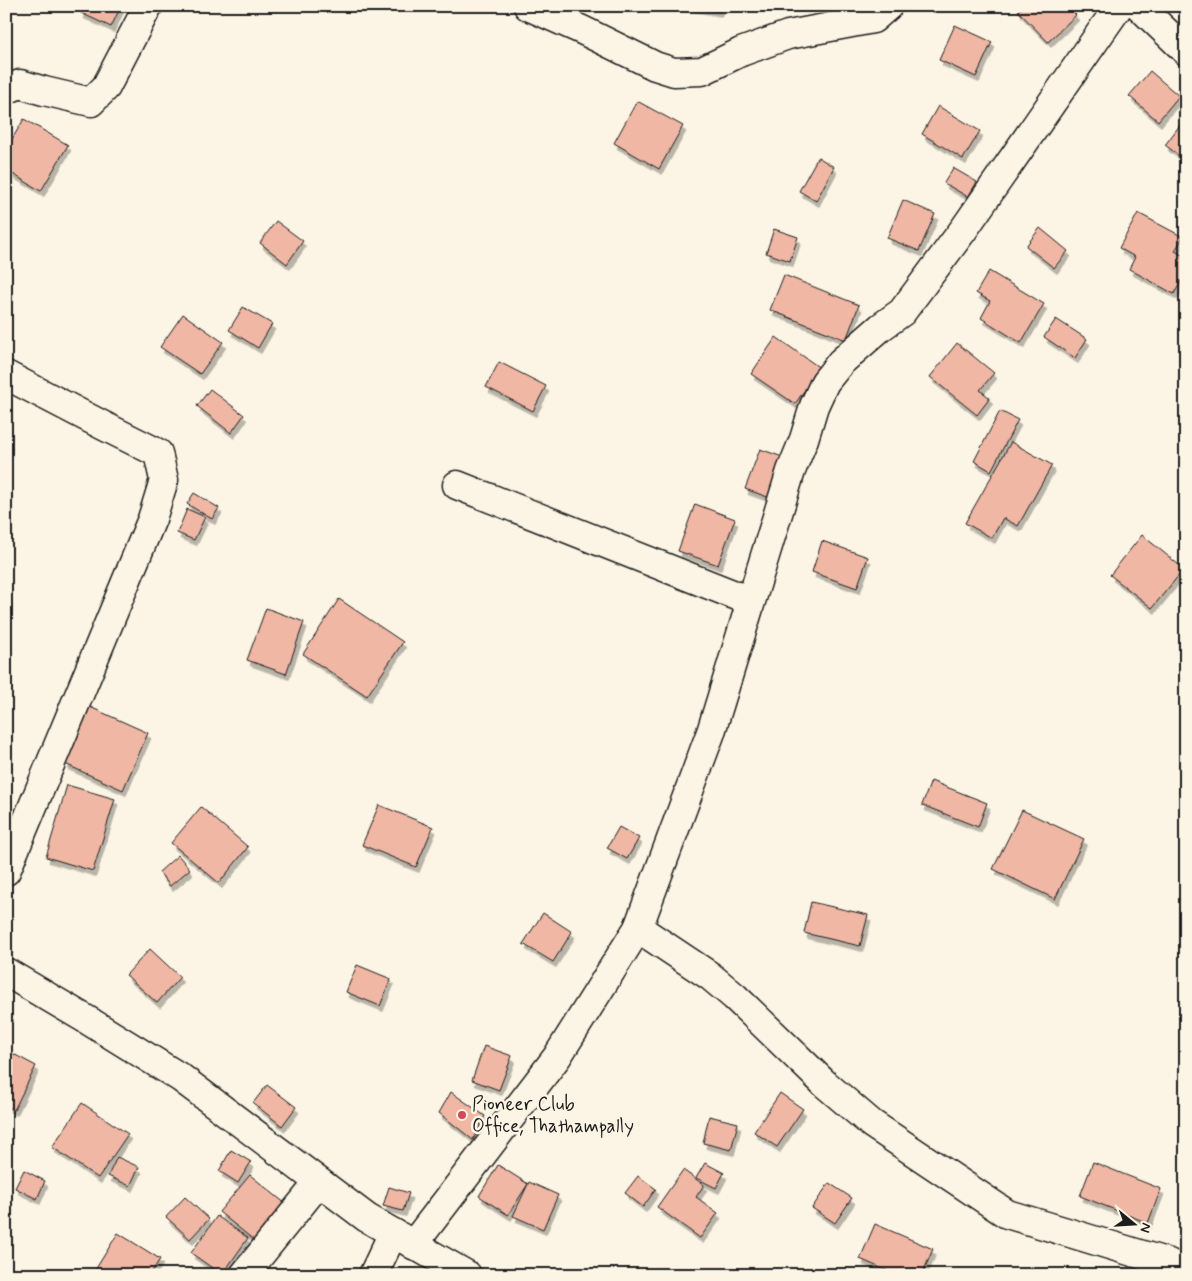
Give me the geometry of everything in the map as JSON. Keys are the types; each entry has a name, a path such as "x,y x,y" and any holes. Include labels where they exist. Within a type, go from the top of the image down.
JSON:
{"street":[{"path":"6,90 20,84 90,102 106,87 148,6"},
{"path":"528,6 583,18 655,66 674,72 702,71 741,52 788,35 873,19 888,6"},
{"path":"373,1275 557,1058 638,928 710,732 791,471 804,439 814,406 825,382 841,362 881,327 902,312 964,229 1119,6"},
{"path":"1139,6 1186,51"},
{"path":"6,375 158,453 164,480 152,519 6,870"},
{"path":"457,485 750,602"},
{"path":"638,928 710,976 735,996 824,1083 872,1124 1007,1214 1169,1263 1177,1275"},
{"path":"6,972 181,1078 367,1218 467,1275"},
{"path":"244,1275 319,1182"}],"building":[{"path":"84,6 121,6 111,27 81,13"},
{"path":"690,6 720,6 719,11"},
{"path":"1023,6 1068,6 1076,15 1048,42 1018,11"},
{"path":"955,25 992,42 976,77 939,60"},
{"path":"1150,71 1179,96 1158,121 1129,96"},
{"path":"637,101 683,126 659,169 614,143"},
{"path":"938,106 980,131 963,159 922,134"},
{"path":"24,119 68,145 41,191 6,170 6,149"},
{"path":"1183,121 1186,123 1186,161 1165,145"},
{"path":"818,157 834,167 816,201 799,191"},
{"path":"953,168 977,182 968,197 944,183"},
{"path":"903,200 935,214 919,251 887,238"},
{"path":"1138,213 1183,237 1175,251 1186,257 1186,273 1174,294 1129,269 1135,257 1119,248"},
{"path":"276,221 303,241 287,264 260,243"},
{"path":"1040,228 1068,251 1054,268 1026,246"},
{"path":"774,229 798,237 790,261 766,253"},
{"path":"989,271 1044,304 1021,343 981,318 990,301 976,293"},
{"path":"784,275 859,305 846,340 770,310"},
{"path":"243,307 272,324 258,348 229,330"},
{"path":"183,314 223,342 200,374 160,347"},
{"path":"1056,319 1087,339 1075,358 1044,337"},
{"path":"776,337 820,368 795,404 751,374"},
{"path":"957,343 994,373 980,390 990,398 977,415 930,377"},
{"path":"499,362 546,386 533,411 486,387"},
{"path":"210,389 244,415 231,433 197,406"},
{"path":"1000,411 1018,420 991,471 974,461"},
{"path":"1011,442 1052,465 1018,526 1003,518 992,538 965,523"},
{"path":"760,449 791,460 776,500 745,489"},
{"path":"194,493 219,508 212,519 187,504"},
{"path":"695,504 735,519 718,565 678,551"},
{"path":"187,509 205,517 194,540 177,533"},
{"path":"1142,535 1184,569 1152,608 1110,575"},
{"path":"822,541 868,557 857,588 812,572"},
{"path":"339,599 403,642 367,696 303,654"},
{"path":"266,608 304,622 286,674 247,660"},
{"path":"90,707 148,733 123,790 65,764"},
{"path":"931,781 987,803 978,827 922,805"},
{"path":"67,785 115,799 93,871 46,857"},
{"path":"379,805 433,827 416,867 362,845"},
{"path":"201,807 248,847 219,883 171,843"},
{"path":"1022,810 1084,839 1055,899 993,869"},
{"path":"6,815 18,823 6,843"},
{"path":"619,827 639,838 627,859 607,848"},
{"path":"178,855 190,869 170,886 159,872"},
{"path":"811,902 868,915 860,946 804,933"},
{"path":"543,913 572,932 553,962 523,944"},
{"path":"150,949 180,977 157,1003 126,975"},
{"path":"357,965 391,979 380,1006 346,992"},
{"path":"484,1046 512,1056 499,1090 472,1080"},
{"path":"6,1050 36,1066 14,1110 6,1106"},
{"path":"267,1085 296,1107 282,1126 253,1103"},
{"name":"Pioneer Club Office, Thathampally","path":"451,1092 485,1116 473,1140 439,1113"},
{"path":"780,1093 803,1109 777,1147 754,1132"},
{"path":"82,1103 128,1134 98,1178 52,1147"},
{"path":"709,1116 738,1123 731,1150 703,1143"},
{"path":"231,1150 251,1162 238,1183 219,1171"},
{"path":"117,1157 139,1167 130,1186 108,1176"},
{"path":"1093,1162 1161,1189 1148,1223 1080,1196"},
{"path":"705,1163 724,1173 716,1188 696,1178"},
{"path":"498,1165 528,1184 508,1215 479,1196"},
{"path":"24,1170 45,1181 37,1199 15,1188"},
{"path":"683,1170 704,1185 696,1197 718,1213 700,1238 657,1207"},
{"path":"250,1175 291,1208 260,1245 219,1212"},
{"path":"638,1176 656,1189 643,1207 625,1193"},
{"path":"529,1182 558,1195 543,1229 513,1216"},
{"path":"829,1183 852,1198 835,1223 812,1208"},
{"path":"389,1187 409,1193 403,1211 383,1206"},
{"path":"185,1197 209,1219 190,1239 166,1217"},
{"path":"217,1216 248,1238 222,1275 191,1253"},
{"path":"875,1224 933,1249 922,1275 897,1275 860,1259"},
{"path":"118,1233 160,1259 150,1275 92,1275"}],"place":[{"name":"Pioneer Club Office, Thathampally","path":"462,1115"}]}
